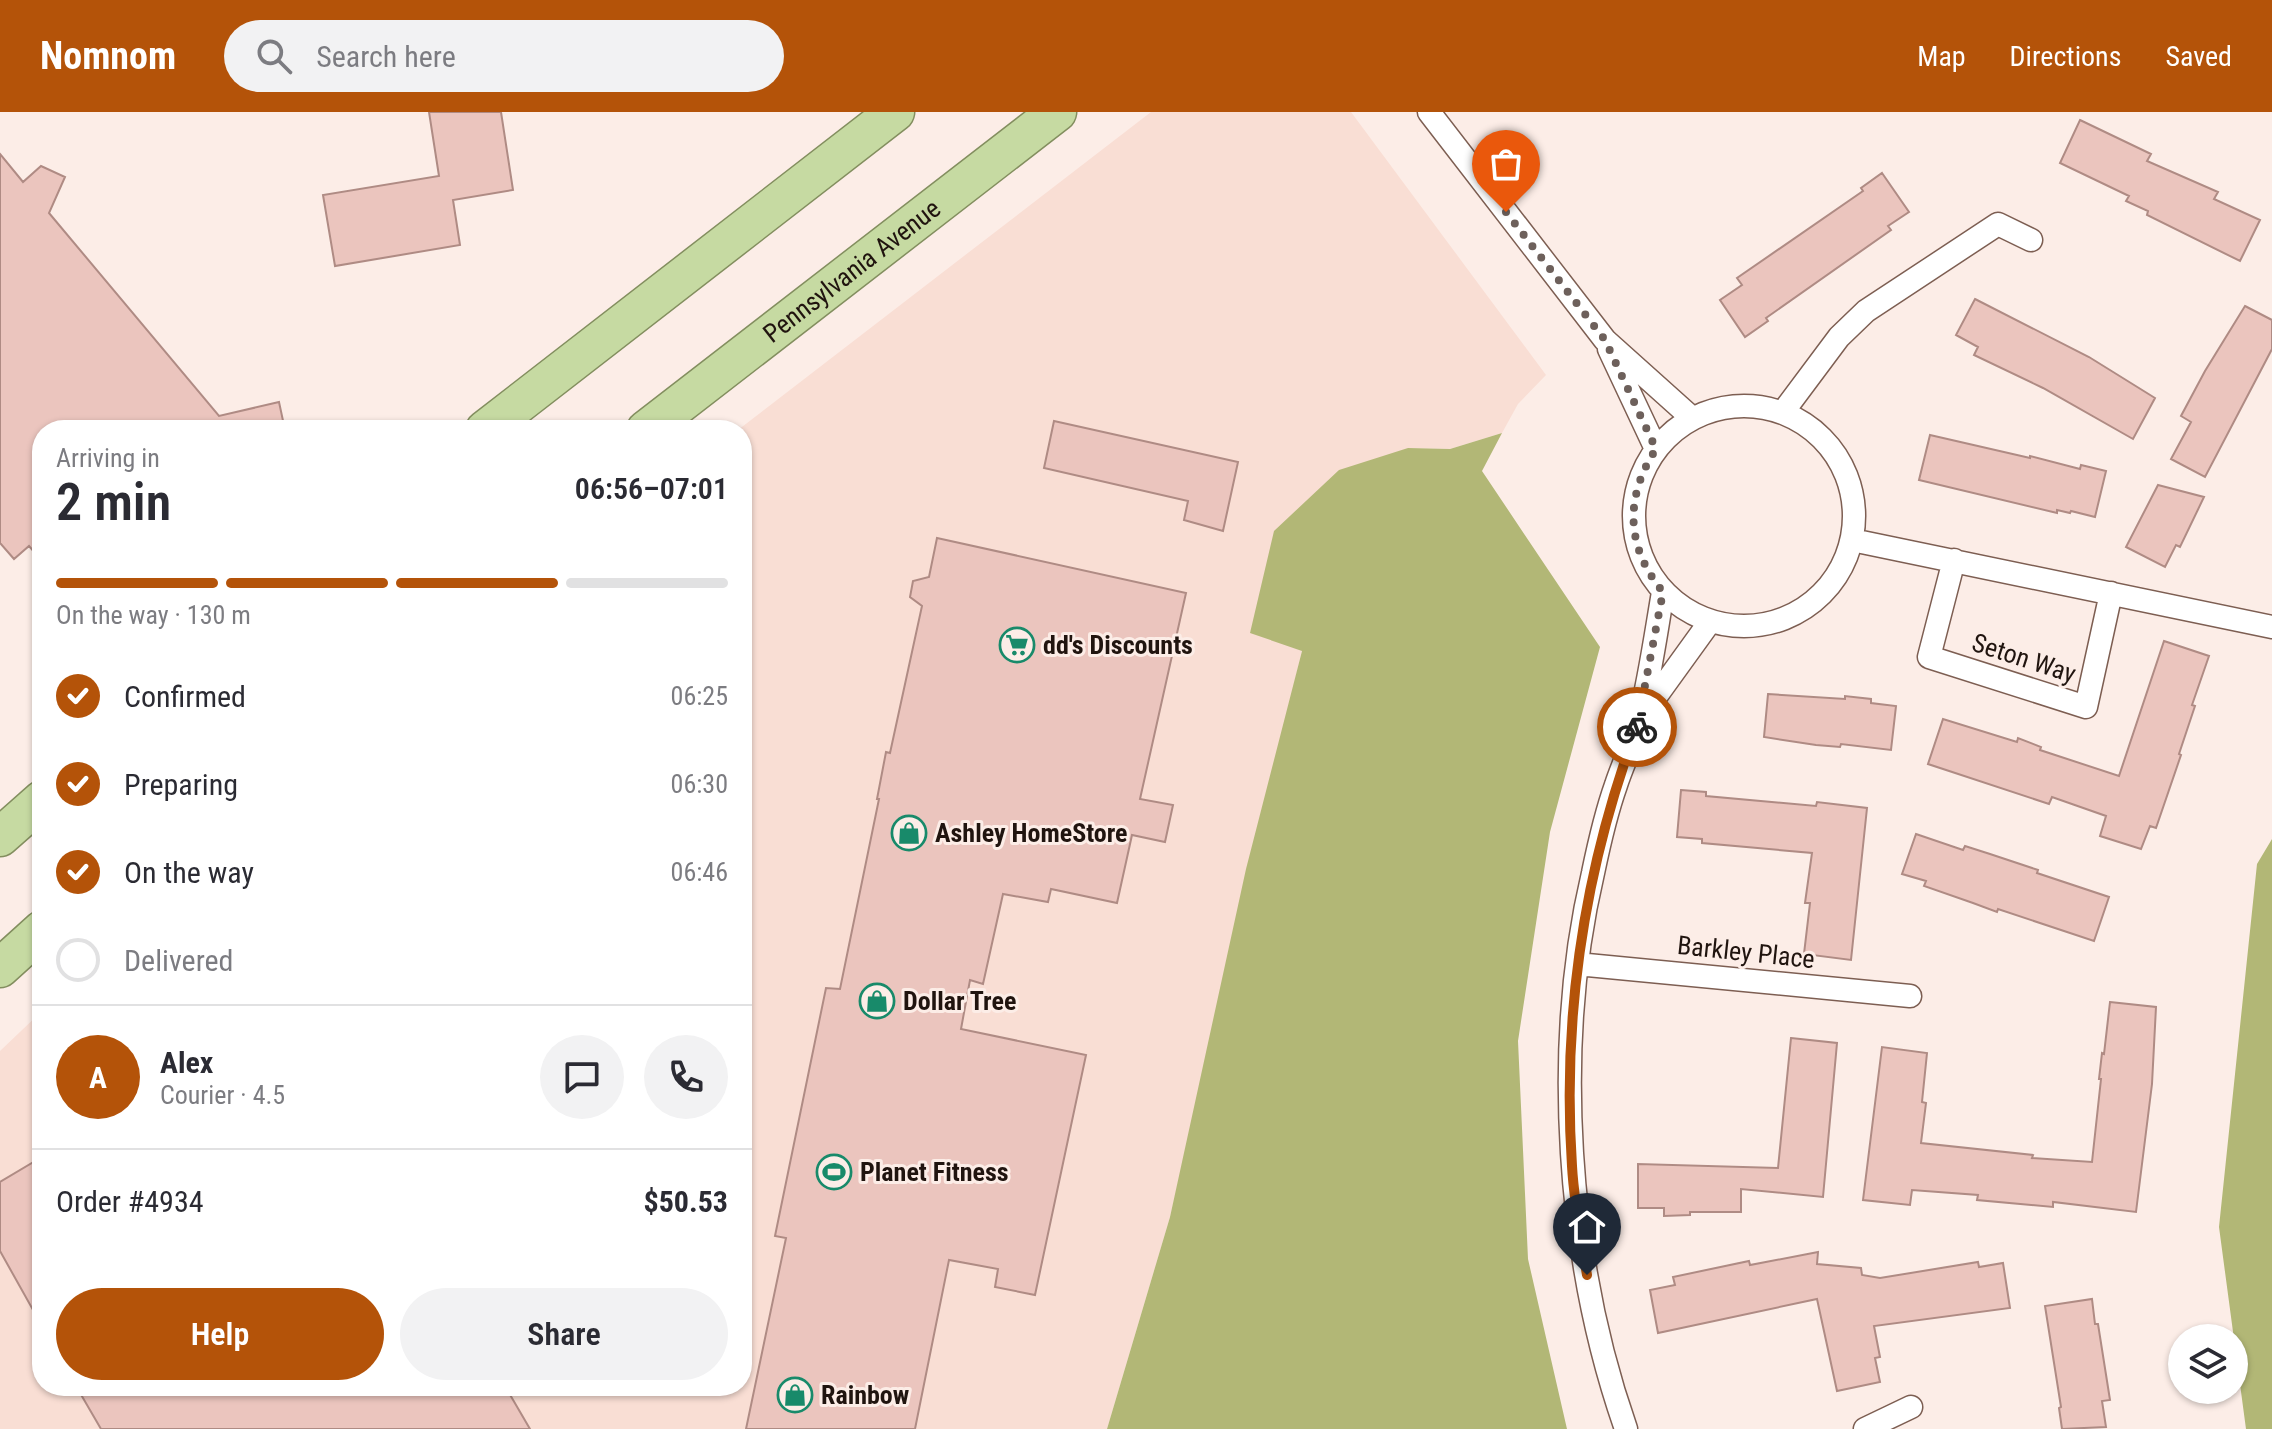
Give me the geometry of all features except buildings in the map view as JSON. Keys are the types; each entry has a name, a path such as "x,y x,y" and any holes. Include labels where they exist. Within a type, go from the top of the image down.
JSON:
{"highway":[{"path":"498,420 895,112"},
{"name":"Pennsylvania Avenue","path":"659,420 1057,112"},
{"path":"0,837 32,809"},
{"path":"0,968 32,939"}],"street":[{"path":"1429,112 1605,340 1692,418"},
{"path":"1783,412 1839,337 1866,311 1998,224 2031,240"},
{"path":"1605,340 1656,449"},
{"path":"1740,405 1783,412 1812,429 1841,464 1853,499 1852,540 1847,555 1830,586 1802,610 1779,621 1754,627 1709,623 1674,602 1646,568 1639,551 1633,514 1638,481 1656,449 1692,418 1740,405"},
{"path":"1852,540 2272,627"},
{"name":"Seton Way","path":"1954,560 1929,657 2086,707 2111,593"},
{"path":"1626,1429 1590,1290 1572,1167 1570,1083 1577,964 1592,874 1614,789 1640,719 1663,592"},
{"path":"1640,719 1709,623"},
{"name":"Barkley Place","path":"1577,964 1910,996"},
{"path":"1865,1429 1911,1407"}],"shaded area":[{"path":"1151,112 1351,112 1546,375 1518,404 1502,433 1450,449 1408,448 1250,632 1302,650 1170,1217 1107,1429 0,1429 0,1051 32,1021 32,1396 752,1396 751,420"}],"green space":[{"path":"1502,433 1482,471 1600,647 1550,832 1518,1041 1528,1259 1567,1429 1107,1429 1170,1217 1246,869 1302,651 1250,633 1274,531 1339,470 1408,448 1450,449"},
{"path":"2272,839 2272,1429 2246,1429 2243,1404 2248,1404 2248,1324 2232,1324 2219,1227 2257,864"}],"way so far":[{"path":"1506,212 1605,340 1656,449 1638,481 1633,514 1639,551 1646,568 1663,592 1637,727"}],"place":[{"name":"dd's Discounts","path":"1017,645"},
{"name":"Ashley HomeStore","path":"909,833"},
{"name":"Dollar Tree","path":"877,1001"},
{"name":"Planet Fitness","path":"834,1172"},
{"name":"Rainbow","path":"795,1395"}],"route":[{"path":"1587,1275 1572,1167 1570,1083 1577,964 1592,874 1614,789 1637,727"}]}
